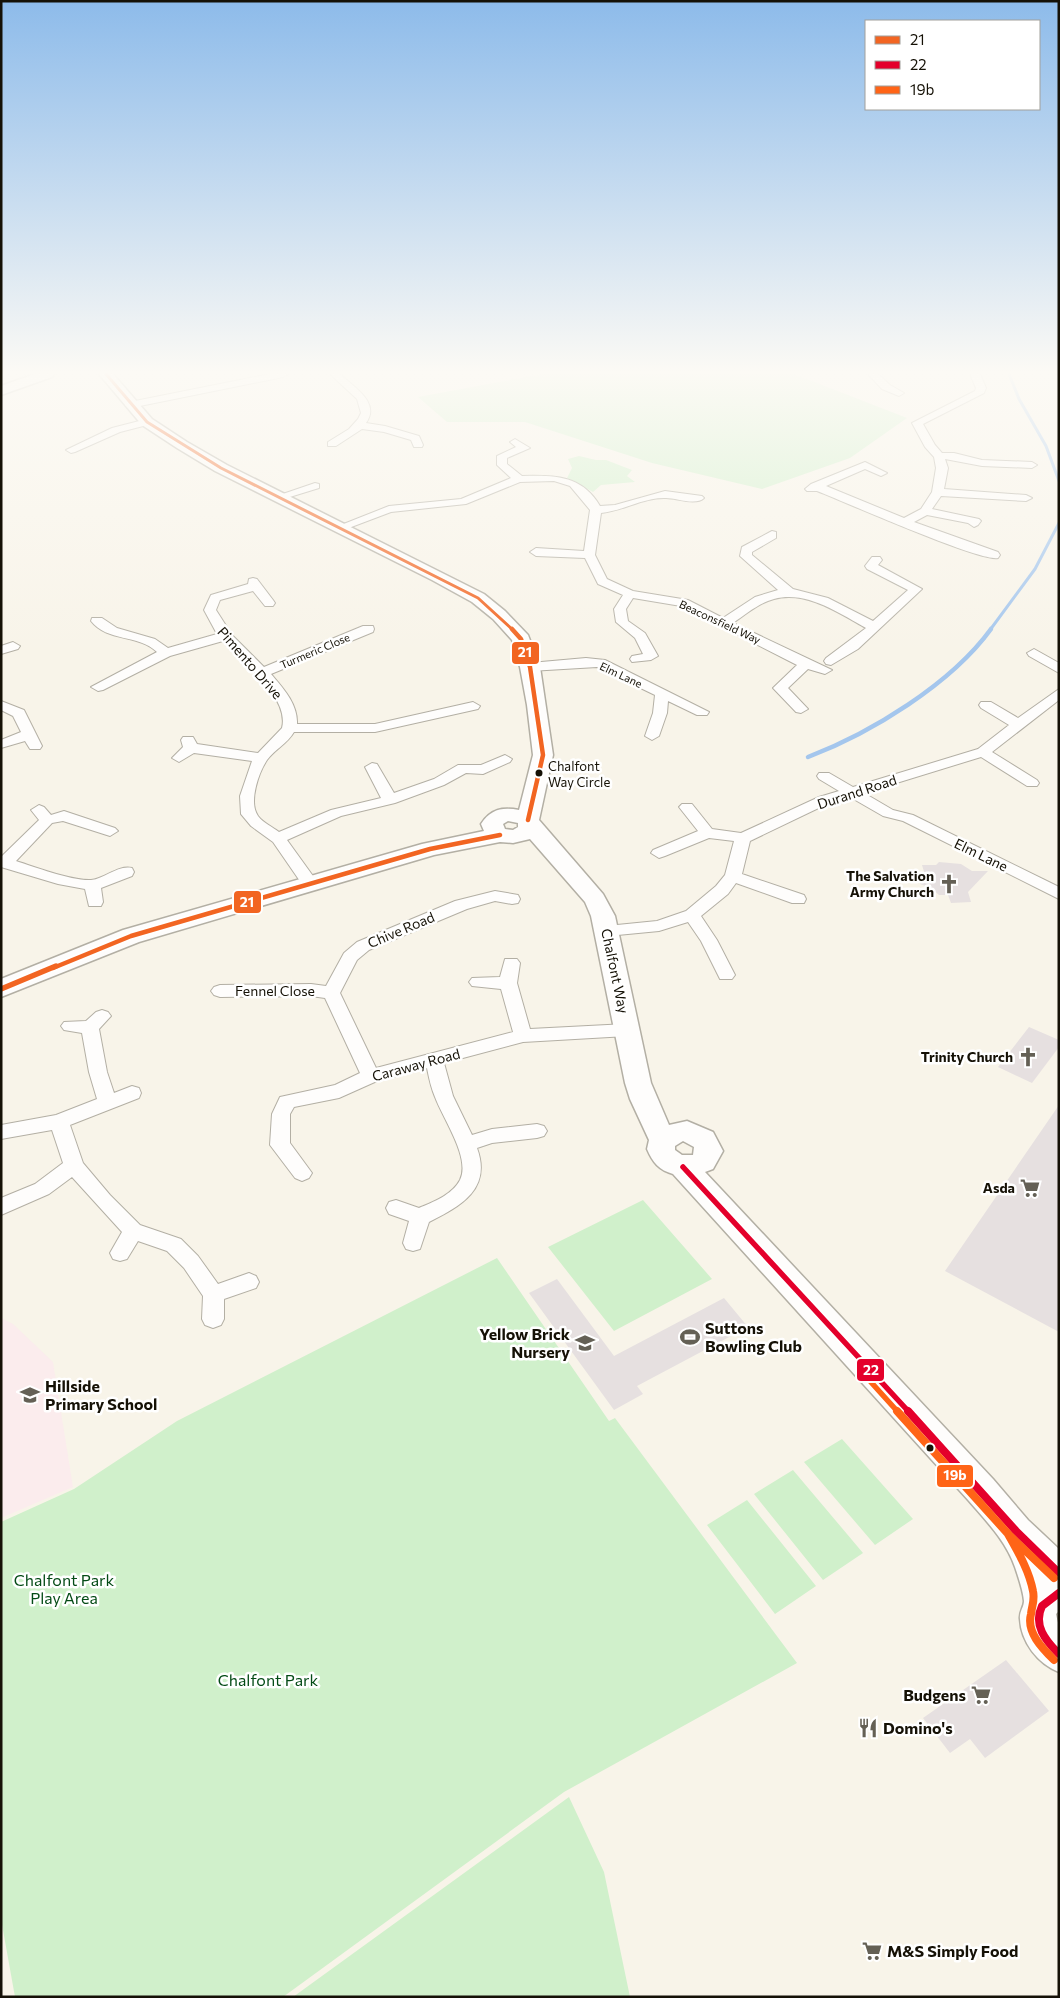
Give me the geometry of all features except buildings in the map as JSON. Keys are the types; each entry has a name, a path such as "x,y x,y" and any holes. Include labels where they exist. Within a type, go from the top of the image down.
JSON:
{"street":[{"path":"1,989 131,936 513,826 536,781 543,755 530,667 521,639 499,615 478,598 342,527 220,467"},
{"path":"505,467 519,479"},
{"path":"855,467 813,488 959,540 994,555"},
{"path":"906,522 925,511 938,492 942,467"},
{"path":"342,527 389,509 465,506 502,484 519,479 555,478 574,484 591,501 596,510 589,555 536,552"},
{"path":"280,497 315,486"},
{"path":"938,492 1021,498"},
{"path":"596,510 616,508 652,496 679,499 698,498"},
{"path":"925,511 975,521 974,523"},
{"path":"771,540 746,550 746,556 788,592"},
{"name":"Beaconsfield Way","path":"589,555 602,581 630,594 684,603 806,664 828,665 852,646 872,626"},
{"path":"725,622 757,601 772,595 788,592 811,597 840,609 872,626 916,589 869,565"},
{"name":"Pimento Drive","path":"269,603 254,584 215,598 210,610 214,621 224,636 262,673 282,698 290,716 289,728"},
{"path":"630,594 620,609 622,622 640,636 657,658 637,660"},
{"path":"98,629 133,636 160,648 165,654"},
{"name":"Turmeric Close","path":"262,673 368,629"},
{"path":"98,687 165,654 224,636"},
{"path":"1034,653 1059,669"},
{"name":"Elm Lane","path":"530,667 586,662 600,663 662,694 699,705"},
{"path":"765,688 780,688 806,664"},
{"path":"780,688 801,709"},
{"path":"652,736 660,714 662,694"},
{"name":"Durand Road","path":"743,838 824,800 983,752 1018,724 1057,699"},
{"path":"1,705 19,713 32,740 4,744"},
{"path":"986,705 1018,724"},
{"path":"310,883 278,838 256,825 247,808 249,787 262,758 282,740 289,728 375,728 410,718 473,706"},
{"path":"179,758 190,744 262,758"},
{"path":"983,752 1032,783"},
{"path":"278,838 336,813 390,800 439,782 460,763 483,770 505,759"},
{"path":"372,767 390,800"},
{"name":"Elm Lane","path":"824,776 888,812 908,818 1059,894"},
{"path":"687,807 707,834"},
{"path":"110,831 64,816 43,815 4,862 58,878 93,885 126,872"},
{"name":"Chalfont Way","path":"513,826 557,859 578,878 595,899 607,931 642,1099 672,1136"},
{"path":"607,931 659,926 692,915 722,890 734,876 743,838 707,834 659,853"},
{"path":"734,876 798,899"},
{"path":"93,885 95,902"},
{"name":"Chive Road","path":"331,993 350,957 363,946 461,905 503,893"},
{"path":"692,915 709,940 726,975"},
{"path":"511,963 508,983 523,1036"},
{"path":"478,982 508,983"},
{"name":"Fennel Close","path":"220,991 311,990 331,993"},
{"path":"331,993 370,1076"},
{"path":"70,1026 96,1022 98,1072 108,1103"},
{"name":"Caraway Road","path":"302,1173 280,1145 281,1114 287,1102 339,1090 370,1076 523,1036 627,1030"},
{"path":"396,1208 420,1217 443,1208 469,1186 474,1171 468,1143 445,1098 434,1060"},
{"path":"1,1132 59,1122 132,1093"},
{"path":"59,1122 74,1166 133,1231 174,1245 191,1262 214,1294 213,1320"},
{"path":"468,1143 492,1136 537,1131"},
{"path":"694,1133 705,1140 709,1151 695,1163 668,1162 663,1157 660,1146 672,1136 694,1133"},
{"path":"695,1163 727,1213 977,1485 1016,1531 1032,1565 1053,1590 1037,1619 1039,1628 1049,1646 1059,1654"},
{"path":"1,1207 42,1189 74,1166"},
{"path":"413,1243 420,1217"},
{"path":"120,1252 133,1231"},
{"path":"214,1294 249,1282"}],"shaded area":[{"name":"Hillside Primary School","path":"1,1318 13,1324 53,1362 73,1487 1,1518"}],"green space":[{"path":"625,467 632,470 627,476 635,482 601,485 593,492 567,478 572,468"},
{"path":"670,467 824,467 762,489"},
{"path":"643,1200 712,1279 614,1331 548,1247"},
{"name":"Chalfont Park","path":"497,1258 609,1421 615,1418 797,1663 564,1792 283,1997 15,1997 1,1919 1,1522 74,1489 177,1421"},
{"path":"842,1439 913,1519 875,1545 804,1462"},
{"path":"793,1470 863,1553 823,1580 754,1494"},
{"path":"747,1500 816,1586 775,1614 707,1525"},
{"path":"569,1797 604,1872 630,1997 293,1997"}],"waterway":[{"path":"1054,467 1059,481"},
{"path":"990,630 1035,569 1059,523"},
{"path":"808,757 858,735 908,705 954,669 991,629"}],"transit line":[{"name":"21","path":"220,467 438,576 478,598 499,615 521,639 530,667 543,755 528,820"},
{"name":"21","path":"1,989 131,936 430,849 500,835"},
{"name":"22","path":"683,1167 981,1490 1016,1531 1059,1573"},
{"name":"19b","path":"860,1370 1010,1536 1054,1578"},
{"name":"19b","path":"1008,1534 1031,1582 1034,1601 1030,1624 1034,1636 1054,1660"},
{"name":"22","path":"1059,1593 1048,1599 1038,1613 1040,1630 1059,1654"}],"place":[{"name":"Chalfont Way Circle","path":"539,773"},
{"name":"The Salvation Army Church","path":"949,884"},
{"name":"Trinity Church","path":"1028,1057"},
{"name":"Asda","path":"1030,1188"},
{"name":"Suttons Bowling Club","path":"690,1337"},
{"name":"Yellow Brick Nursery","path":"585,1343"},
{"name":"Hillside Primary School","path":"30,1395"},
{"name":"Budgens","path":"981,1695"},
{"name":"Domino's","path":"868,1728"},
{"name":"M&S Simply Food","path":"872,1951"}],"park label":[{"name":"Chalfont Park Play Area","path":"64,1589"}]}
